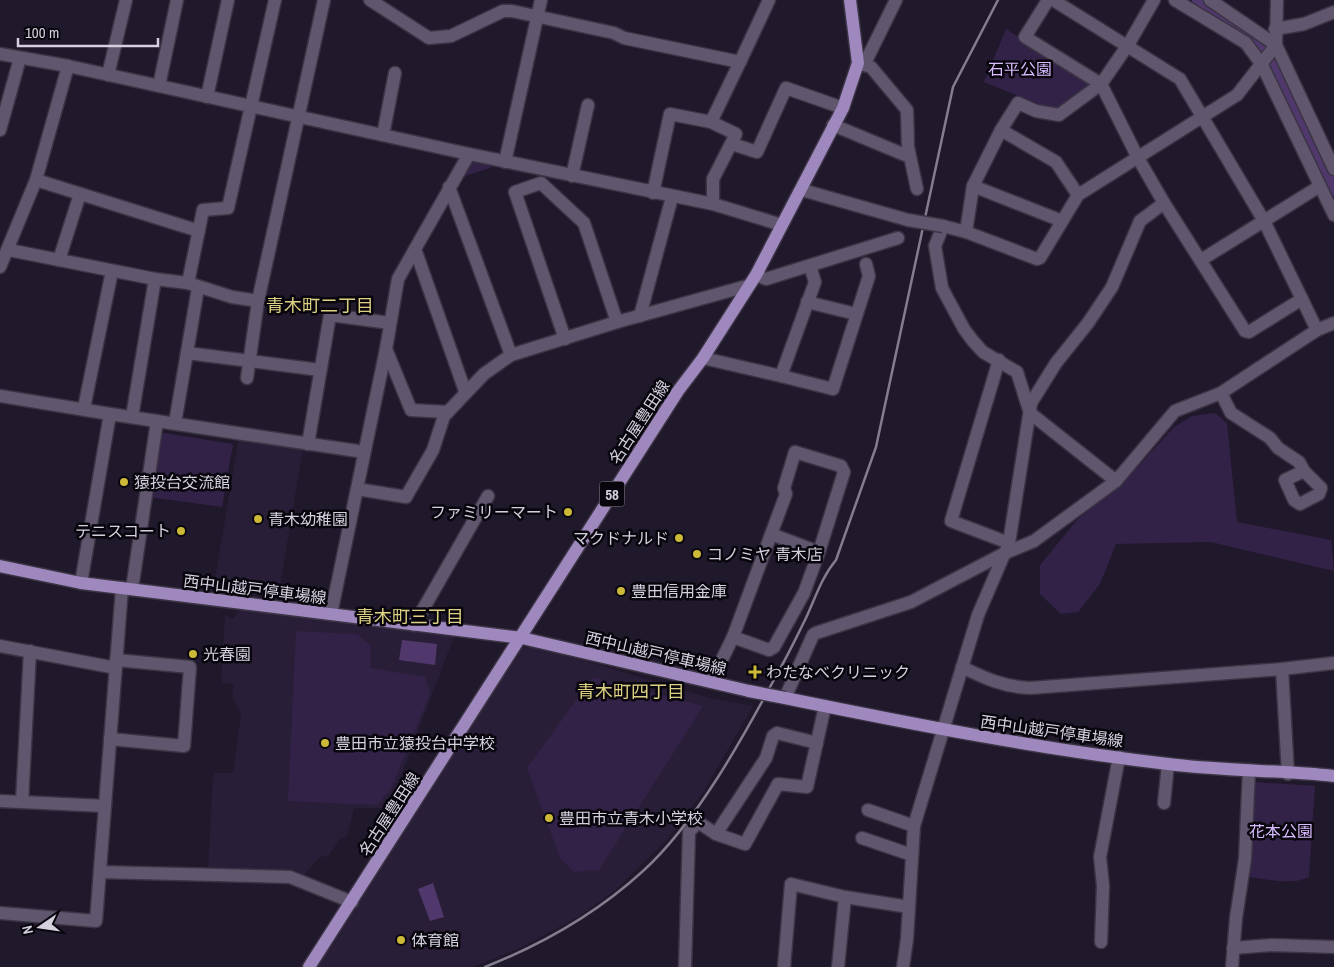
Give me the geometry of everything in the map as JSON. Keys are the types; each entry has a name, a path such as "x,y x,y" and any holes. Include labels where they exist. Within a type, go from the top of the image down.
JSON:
{"main road":[{"name":"名古屋豊田線","path":"309,967 522,638 651,432 756,275 802,190 817,154 843,108 861,64 850,0"},
{"name":"西中山越戸停車場線","path":"0,566 81,583 522,638 749,691 942,731 1168,764 1334,776"}],"street":[{"path":"108,75 126,0"},
{"path":"159,86 177,0"},
{"path":"207,96 228,0"},
{"path":"175,423 187,353 198,231 203,210 228,208 276,0"},
{"path":"247,378 258,301 324,0"},
{"path":"370,0 429,38 452,36 503,11 614,33 624,38 740,62"},
{"path":"505,162 541,0"},
{"path":"711,122 769,0"},
{"path":"896,0 861,64 871,67 907,110 908,147 917,189"},
{"path":"1048,0 1025,37 1101,84 1138,158 1164,203 1248,332 1302,299"},
{"path":"1053,0 1180,79 1264,220 1317,330"},
{"path":"966,232 973,186 1001,130 1018,103 1036,112 1059,115 1101,84 1128,45 1154,0"},
{"path":"1175,0 1246,43 1262,64 1334,215"},
{"path":"1210,0 1274,47 1334,169"},
{"path":"802,190 908,220 966,232 1037,259 1040,258 1078,195 1237,95 1274,47 1276,0"},
{"path":"1275,30 1304,24 1334,12"},
{"path":"0,54 68,66 505,162 713,204 782,225"},
{"path":"0,130 20,58"},
{"path":"0,267 9,250 36,180 68,66"},
{"path":"383,135 395,74"},
{"path":"732,144 757,152 786,88 843,108"},
{"path":"572,176 588,105"},
{"path":"654,193 670,114 711,122 736,134 713,179 713,204"},
{"path":"834,125 910,157"},
{"path":"1001,130 1056,162 1078,195"},
{"path":"332,614 386,349 398,279 468,154"},
{"path":"541,184 546,170"},
{"path":"36,180 198,231"},
{"path":"541,184 584,223 617,322"},
{"path":"541,184 515,192 565,339"},
{"path":"973,186 1062,221"},
{"path":"1201,260 1320,186"},
{"path":"449,187 511,355"},
{"path":"59,260 80,194"},
{"path":"640,316 672,197"},
{"path":"902,967 907,939 914,826 978,615 1006,549 1031,403 1056,363 1088,323 1112,287 1140,221 1164,203"},
{"path":"943,226 936,246 942,288 964,329 983,352 1017,372 1030,413 1116,481"},
{"path":"756,275 766,279 898,238"},
{"path":"415,249 465,392"},
{"path":"9,250 193,285 212,289 232,297 258,301"},
{"path":"702,358 833,388 869,276 866,264"},
{"path":"781,376 815,282 810,266"},
{"path":"84,408 112,271"},
{"path":"132,417 155,279"},
{"path":"357,489 406,497 433,450 444,416 484,374 511,355 617,322 747,286"},
{"path":"808,302 856,314"},
{"path":"308,444 330,315 390,323"},
{"path":"785,698 813,635 911,602 1006,549 1034,541 1116,481 1175,411 1221,393 1317,330 1334,323"},
{"path":"386,349 411,410 448,412"},
{"path":"187,353 320,370"},
{"path":"999,360 951,520 1006,549"},
{"path":"1221,393 1231,413 1270,438 1278,448 1308,469"},
{"path":"0,396 364,452"},
{"path":"81,583 110,414"},
{"path":"0,913 96,921 116,664 127,589 157,421"},
{"path":"711,682 733,637 786,494 784,488 794,452 842,466 844,472 804,593 774,647 769,650 733,637"},
{"path":"414,625 488,496"},
{"path":"771,534 819,552"},
{"path":"0,646 116,664 190,667 184,746 110,739"},
{"path":"22,802 30,651"},
{"path":"962,667 996,683 1030,688 1282,669 1334,663"},
{"path":"1282,669 1288,774"},
{"path":"685,967 689,832 698,822 716,834 745,844 778,784 806,787 825,706"},
{"path":"716,834 766,758 774,736 777,733 817,743"},
{"path":"1101,942 1103,886 1100,857 1119,757"},
{"path":"1164,803 1168,764"},
{"path":"1232,967 1245,859 1250,770"},
{"path":"0,801 105,806"},
{"path":"868,810 914,826"},
{"path":"862,838 912,855"},
{"path":"100,872 290,877 352,902"},
{"path":"784,967 791,884 845,897 909,907"},
{"path":"838,967 845,897"},
{"path":"1233,948 1272,945 1334,947"}],"shaded area":[{"name":"青木幼稚園","path":"239,437 303,448 278,598 213,590"},
{"name":"豊田市立猿投台中学校","path":"242,607 454,637 396,789 381,808 354,808 347,837 342,837 328,856 320,857 301,878 208,871 213,773 233,773 241,714 232,697 234,684 221,683 225,615 233,619"},
{"path":"402,640 437,644 435,665 399,660"},
{"name":"豊田市立青木小学校","path":"532,645 710,698 753,706 702,794 666,841 614,891 578,917 520,948 473,967 316,967 522,648"},
{"path":"433,883 444,917 430,921 418,889"}],"green space":[{"name":"石平公園","path":"1006,29 1093,85 1056,111 984,82"},
{"path":"469,159 493,167 459,178"},
{"path":"1215,413 1227,423 1237,522 1331,540 1334,571 1211,542 1116,544 1100,584 1078,612 1061,614 1040,594 1040,565 1077,520 1132,473 1174,427 1192,416"},
{"path":"158,432 233,444 222,507 149,497"},
{"path":"296,631 357,634 371,646 370,668 425,677 430,694 391,789 377,805 288,801"},
{"path":"593,677 703,706 599,870 574,872 560,858 527,768"},
{"name":"花本公園","path":"1253,782 1315,786 1309,877 1302,880 1287,881 1249,877"}],"waterway":[{"path":"1200,0 1250,32 1273,59 1334,188"}],"railway":[{"path":"485,967 548,938 588,914 625,887 663,851 700,804 734,752 784,661 822,581 836,560 876,447 953,87 998,0"}],"place":[{"name":"猿投台交流館","path":"124,482"},
{"name":"ファミリーマート","path":"568,512"},
{"name":"青木幼稚園","path":"258,519"},
{"name":"テニスコート","path":"181,531"},
{"name":"マクドナルド","path":"679,538"},
{"name":"コノミヤ 青木店","path":"697,554"},
{"name":"豊田信用金庫","path":"621,591"},
{"name":"光春園","path":"193,654"},
{"name":"わたなべクリニック","path":"755,672"},
{"name":"豊田市立猿投台中学校","path":"325,743"},
{"name":"豊田市立青木小学校","path":"549,818"},
{"name":"体育館","path":"401,940"}],"district":[{"name":"青木町二丁目","path":"320,305"},
{"name":"青木町三丁目","path":"410,616"},
{"name":"青木町四丁目","path":"631,691"}]}
